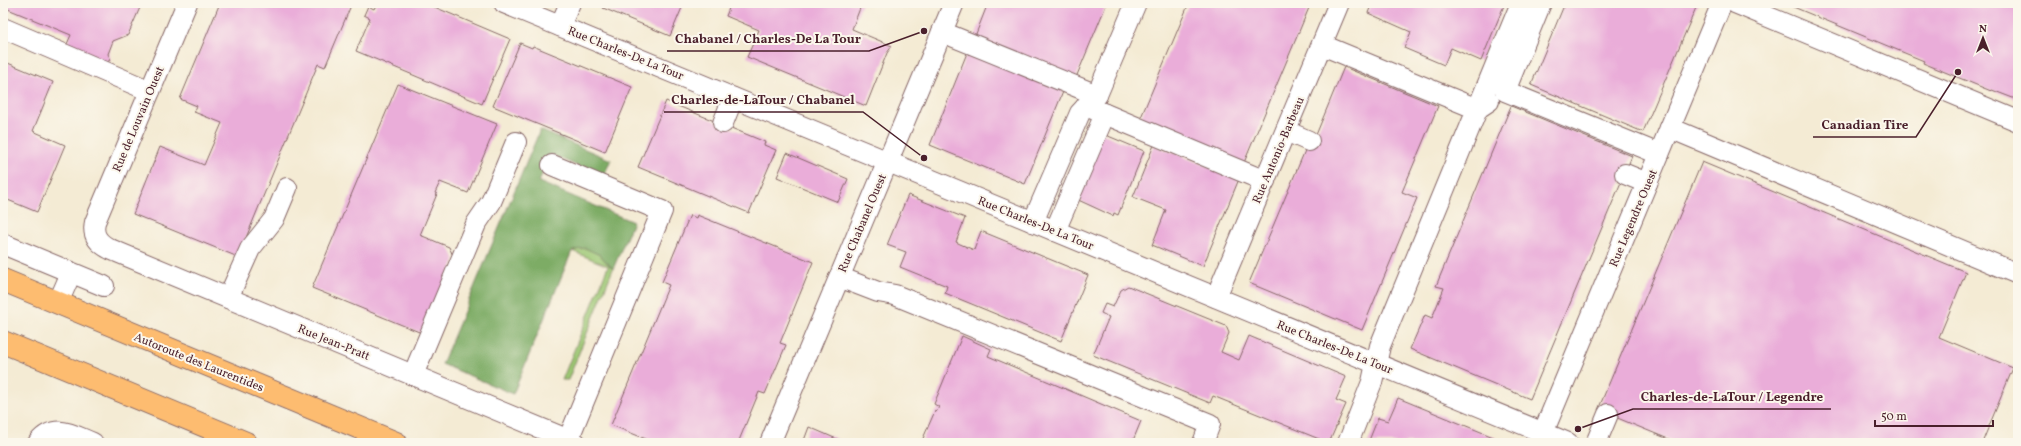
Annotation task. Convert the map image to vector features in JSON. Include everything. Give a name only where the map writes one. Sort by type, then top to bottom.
[{"type":"highway","name":"Autoroute des Laurentides","points":[[3,280],[396,443]]},
{"type":"highway","points":[[3,342],[246,443]]},
{"type":"street","name":"Rue de Louvain Ouest","points":[[95,237],[95,222],[187,3]]},
{"type":"street","name":"Rue Charles-De La Tour","points":[[504,3],[1568,443]]},
{"type":"street","points":[[560,26],[570,3]]},
{"type":"street","name":"Rue Chabanel Ouest","points":[[770,443],[954,3]]},
{"type":"street","points":[[1033,222],[1080,113],[1091,100],[1136,3]]},
{"type":"street","name":"Rue Antonio-Barbeau","points":[[1216,297],[1339,3]]},
{"type":"street","points":[[1348,443],[1372,382],[1380,346],[1521,3]]},
{"type":"street","points":[[1477,109],[1505,91],[1540,3]]},
{"type":"street","name":"Rue Legendre Ouest","points":[[1543,433],[1722,3]]},
{"type":"street","points":[[1735,3],[2018,121]]},
{"type":"street","points":[[3,28],[150,91]]},
{"type":"street","points":[[942,32],[1091,100],[1105,114],[1265,181]]},
{"type":"street","points":[[1322,45],[1477,109]]},
{"type":"street","points":[[1494,69],[1505,91],[1659,154]]},
{"type":"street","points":[[723,123],[734,98]]},
{"type":"street","points":[[1055,231],[1105,114]]},
{"type":"street","points":[[1670,128],[2018,274]]},
{"type":"street","points":[[1286,131],[1309,141]]},
{"type":"street","points":[[413,375],[476,224],[491,202],[516,142]]},
{"type":"street","points":[[552,166],[662,211],[572,441]]},
{"type":"street","points":[[1625,174],[1647,183]]},
{"type":"street","points":[[228,298],[250,249],[274,219],[287,188]]},
{"type":"street","name":"Rue Jean-Pratt","points":[[95,237],[100,244],[110,250],[572,441]]},
{"type":"street","points":[[3,244],[104,286]]},
{"type":"street","points":[[58,303],[71,272]]},
{"type":"street","points":[[839,277],[878,292],[895,295],[1210,424],[1203,443]]},
{"type":"street","points":[[1596,443],[1608,414]]},
{"type":"street","points":[[42,439],[54,432],[68,432],[93,443]]},
{"type":"green space","points":[[540,130],[611,160],[603,177],[550,154],[539,182],[633,222],[613,269],[600,255],[585,248],[572,251],[513,394],[442,364]]},
{"type":"green space","points":[[585,248],[600,255],[613,269],[568,380],[562,380],[608,266],[572,251]]},
{"type":"building","points":[[3,3],[142,3],[128,35],[113,41],[108,54],[111,60],[104,63],[69,48],[67,44],[71,35],[3,7]]},
{"type":"building","points":[[220,3],[352,3],[325,67],[318,64],[238,257],[133,214],[160,147],[204,165],[222,123],[194,112],[197,106],[180,99]]},
{"type":"building","points":[[377,3],[425,3],[510,39],[482,104],[356,51],[370,18],[364,15],[368,6],[374,9]]},
{"type":"building","points":[[605,3],[684,3],[670,36],[603,8]]},
{"type":"building","points":[[731,3],[862,3],[852,29],[892,46],[887,53],[866,106],[747,57],[759,30],[726,16]]},
{"type":"building","points":[[988,3],[1107,3],[1075,80],[974,39]]},
{"type":"building","points":[[1189,3],[1311,3],[1243,165],[1139,122]]},
{"type":"building","points":[[1372,3],[1505,3],[1481,61],[1451,48],[1444,65],[1404,48],[1411,32],[1368,13]]},
{"type":"building","points":[[1565,3],[1698,3],[1643,132],[1531,85]]},
{"type":"building","points":[[1793,3],[2018,3],[2018,100],[1992,90],[1991,91],[1923,63],[1924,61],[1791,6]]},
{"type":"building","points":[[520,43],[532,48],[533,46],[632,87],[605,152],[493,106]]},
{"type":"building","points":[[969,48],[1065,87],[1025,184],[930,145]]},
{"type":"building","points":[[3,61],[53,82],[33,131],[65,145],[37,212],[3,198]]},
{"type":"building","points":[[1344,67],[1438,106],[1402,192],[1417,198],[1362,330],[1249,283],[1312,134],[1316,135]]},
{"type":"building","points":[[398,84],[497,124],[468,193],[440,182],[435,193],[437,194],[420,235],[449,247],[455,260],[424,334],[312,288]]},
{"type":"building","points":[[666,101],[765,142],[764,145],[776,150],[749,213],[638,167]]},
{"type":"building","points":[[1511,106],[1632,156],[1530,399],[1410,349],[1425,315],[1432,318],[1444,288],[1436,286]]},
{"type":"building","points":[[1101,133],[1144,151],[1118,215],[1114,213],[1113,216],[1074,198]]},
{"type":"building","points":[[1154,145],[1239,179],[1203,266],[1152,245],[1166,210],[1133,197]]},
{"type":"building","points":[[787,153],[848,179],[838,202],[777,177]]},
{"type":"building","points":[[1702,162],[1966,272],[1939,337],[2013,368],[1982,443],[1678,443],[1598,410]]},
{"type":"building","points":[[908,195],[965,218],[956,242],[960,244],[974,250],[981,231],[1088,275],[1061,341],[945,293],[947,286],[900,267],[906,252],[887,245]]},
{"type":"building","points":[[690,215],[696,218],[697,215],[813,262],[780,343],[786,345],[765,394],[759,392],[738,443],[656,443],[611,425],[669,285],[662,282]]},
{"type":"building","points":[[1128,286],[1226,326],[1229,333],[1221,352],[1239,360],[1249,336],[1346,377],[1336,400],[1346,404],[1329,443],[1213,396],[1210,403],[1093,355],[1109,317],[1101,313],[1105,304],[1113,307],[1121,290]]},
{"type":"building","points":[[962,336],[991,349],[988,356],[1141,421],[1132,443],[921,443],[935,411],[936,412],[939,407],[934,404]]},
{"type":"building","points":[[1398,398],[1508,443],[1368,443],[1378,418],[1388,421]]},
{"type":"building","points":[[809,427],[846,443],[803,443]]},
{"type":"place","name":"Chabanel / Charles-De La Tour","points":[[924,31]]},
{"type":"place","name":"Canadian Tire","points":[[1958,72]]},
{"type":"place","name":"Charles-de-LaTour / Chabanel","points":[[924,158]]},
{"type":"place","name":"Charles-de-LaTour / Legendre","points":[[1578,429]]}]
